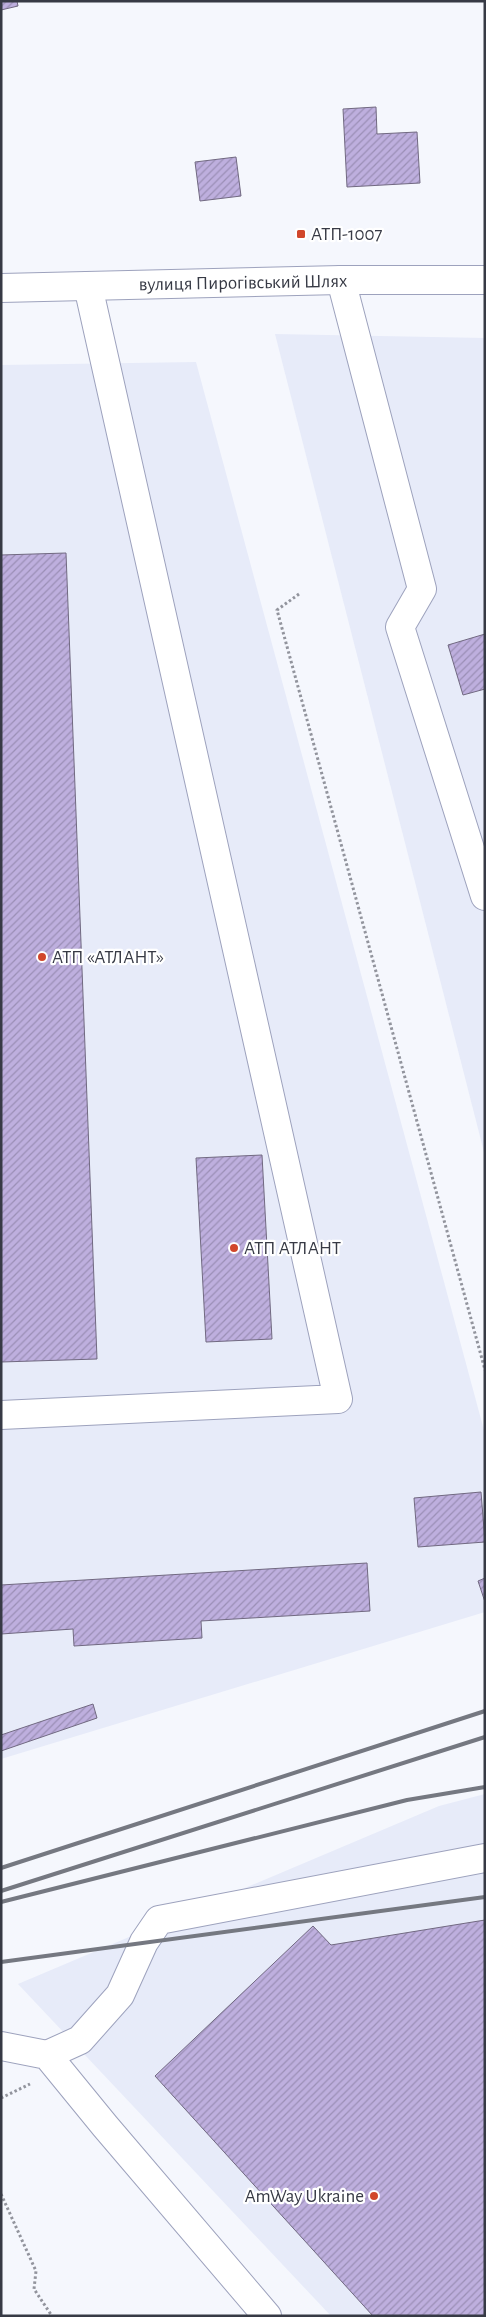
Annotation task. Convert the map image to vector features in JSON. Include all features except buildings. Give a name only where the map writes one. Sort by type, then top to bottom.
[{"type":"street","name":"вулиця Пирогівський Шлях","points":[[1,288],[341,280],[485,280]]},
{"type":"street","points":[[341,280],[422,589],[400,627],[485,896]]},
{"type":"street","points":[[1,1415],[338,1399],[88,286]]},
{"type":"street","points":[[1,2046],[47,2055],[80,2040],[120,1995],[144,1942],[159,1920],[485,1858]]},
{"type":"street","points":[[47,2055],[267,2316]]},
{"type":"path","points":[[300,594],[277,610],[485,1370]]},
{"type":"path","points":[[1,2194],[36,2271],[34,2289],[52,2316]]},
{"type":"shaded area","points":[[275,334],[485,338],[485,1156]]},
{"type":"shaded area","points":[[196,362],[485,1434],[485,1612],[1,1759],[1,365]]},
{"type":"shaded area","name":"AmWay Ukraine","points":[[485,1794],[485,2316],[331,2316],[18,1984],[439,1806]]},
{"type":"railway","points":[[1,1868],[485,1711]]},
{"type":"railway","points":[[1,1891],[485,1737]]},
{"type":"railway","points":[[1,1902],[407,1800],[485,1787]]},
{"type":"railway","points":[[1,1962],[485,1897]]},
{"type":"place","name":"АТП-1007","points":[[301,234]]},
{"type":"place","name":"АТП «АТЛАНТ»","points":[[42,957]]},
{"type":"place","name":"АТП АТЛАНТ","points":[[234,1248]]},
{"type":"place","name":"AmWay Ukraine","points":[[374,2196]]}]
